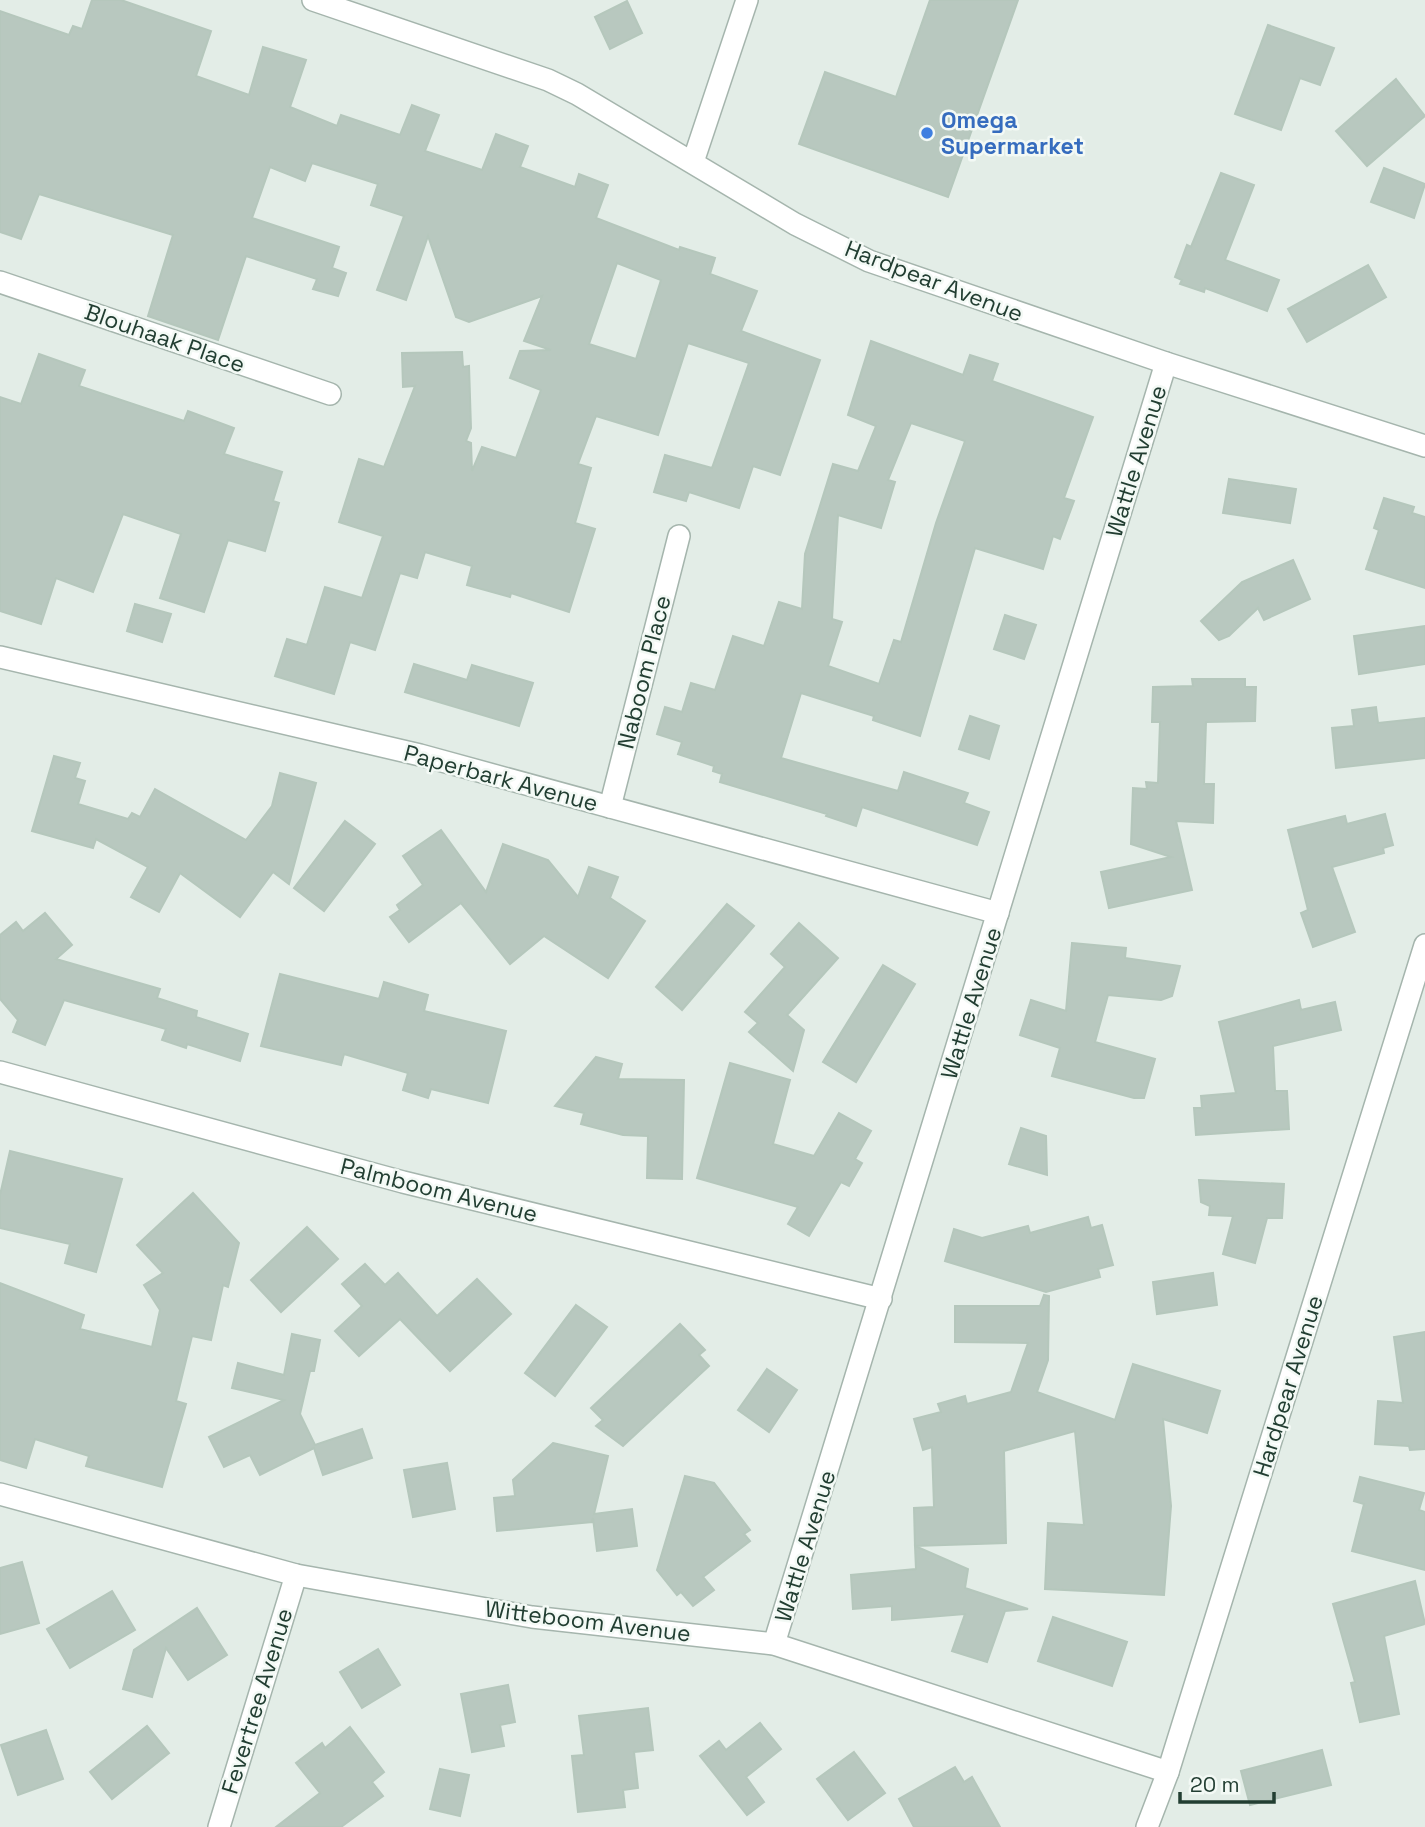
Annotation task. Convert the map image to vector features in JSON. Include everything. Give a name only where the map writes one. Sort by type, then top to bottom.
[{"type":"street","name":"Hardpear Avenue","points":[[313,0],[548,80],[692,162],[795,225],[869,261],[1167,363],[1425,446]]},
{"type":"street","points":[[692,162],[747,0]]},
{"type":"street","name":"Blouhaak Place","points":[[0,282],[330,394]]},
{"type":"street","name":"Wattle Avenue","points":[[775,1644],[1167,363]]},
{"type":"street","name":"Naboom Place","points":[[610,807],[679,536]]},
{"type":"street","name":"Paperbark Avenue","points":[[0,657],[420,755],[998,913]]},
{"type":"street","name":"Hardpear Avenue","points":[[1147,1827],[1168,1772],[1425,945]]},
{"type":"street","name":"Palmboom Avenue","points":[[0,1072],[403,1182],[881,1299]]},
{"type":"street","name":"Witteboom Avenue","points":[[0,1494],[296,1575],[532,1617],[775,1644],[1168,1772]]},
{"type":"street","name":"Fevertree Avenue","points":[[219,1827],[296,1575]]},
{"type":"building","points":[[92,0],[121,0],[211,31],[196,76],[249,95],[263,47],[306,60],[290,107],[337,126],[341,115],[400,135],[412,105],[439,115],[425,151],[482,170],[496,134],[528,146],[520,167],[575,187],[579,174],[608,185],[596,218],[679,250],[680,247],[715,258],[710,274],[757,291],[741,331],[820,360],[780,475],[753,466],[739,508],[689,492],[686,501],[654,492],[665,455],[712,468],[749,363],[688,343],[658,435],[596,416],[578,464],[591,468],[575,523],[595,529],[569,612],[511,593],[510,597],[467,585],[472,566],[425,552],[417,578],[400,573],[375,650],[350,642],[334,694],[275,676],[287,639],[307,645],[325,587],[362,598],[383,536],[339,522],[359,459],[384,467],[415,386],[403,387],[402,353],[462,352],[463,367],[469,366],[471,428],[466,441],[471,443],[472,471],[482,447],[516,458],[541,390],[510,378],[520,351],[551,350],[524,341],[542,296],[469,322],[456,317],[428,236],[406,300],[377,290],[404,216],[371,205],[378,184],[312,163],[305,181],[270,167],[252,218],[339,247],[332,268],[346,273],[338,296],[313,289],[317,279],[246,256],[218,340],[148,316],[173,235],[39,194],[21,239],[0,232],[0,11],[69,35],[73,26],[82,29]],"holes":[[[617,263],[661,280],[636,359],[589,344]]]},
{"type":"building","name":"Omega Supermarket","points":[[930,0],[1018,0],[948,197],[799,144],[825,72],[896,97]]},
{"type":"building","points":[[627,1],[642,33],[610,49],[595,17]]},
{"type":"building","points":[[1268,25],[1334,48],[1320,85],[1300,78],[1281,130],[1235,114]]},
{"type":"building","points":[[1396,79],[1425,116],[1367,166],[1336,131]]},
{"type":"building","points":[[1384,168],[1425,184],[1414,218],[1371,202]]},
{"type":"building","points":[[1221,173],[1254,185],[1225,260],[1279,280],[1267,311],[1205,288],[1204,292],[1180,284],[1182,280],[1175,277],[1187,245],[1191,247]]},
{"type":"building","points":[[1368,265],[1386,297],[1307,342],[1288,309]]},
{"type":"building","points":[[871,341],[963,375],[970,355],[998,364],[992,381],[1093,417],[1064,498],[1074,501],[1060,539],[1053,536],[1043,569],[975,548],[920,736],[873,720],[874,716],[801,693],[781,758],[898,791],[904,772],[968,793],[964,803],[989,812],[977,845],[862,807],[856,826],[826,816],[827,814],[720,782],[722,774],[713,771],[714,766],[678,754],[682,742],[657,734],[665,707],[682,712],[691,683],[715,690],[733,636],[764,646],[779,602],[802,609],[805,554],[833,464],[858,471],[876,426],[848,415]],"holes":[[[911,423],[965,441],[936,523],[901,642],[894,640],[879,684],[828,666],[842,622],[832,619],[838,515],[881,528],[895,482],[888,480]]]},
{"type":"building","points":[[39,354],[85,370],[79,386],[184,421],[188,411],[234,428],[224,454],[282,472],[273,501],[279,503],[265,551],[228,540],[204,612],[160,598],[181,534],[123,514],[93,592],[56,578],[41,624],[0,611],[0,397],[21,404]]},
{"type":"building","points":[[1229,479],[1296,489],[1290,523],[1223,513]]},
{"type":"building","points":[[1384,498],[1414,507],[1412,513],[1425,517],[1425,588],[1366,569],[1379,530],[1374,528]]},
{"type":"building","points":[[1293,560],[1310,599],[1264,620],[1258,608],[1229,636],[1219,640],[1201,621],[1242,582]]},
{"type":"building","points":[[135,604],[171,614],[162,642],[127,631]]},
{"type":"building","points":[[1005,615],[1036,625],[1024,659],[994,649]]},
{"type":"building","points":[[1425,626],[1425,664],[1359,674],[1354,636]]},
{"type":"building","points":[[414,664],[467,680],[472,665],[533,683],[519,726],[405,692]]},
{"type":"building","points":[[1192,679],[1245,679],[1245,687],[1256,687],[1255,721],[1206,722],[1204,784],[1214,784],[1213,823],[1176,821],[1192,890],[1109,908],[1101,872],[1171,857],[1131,844],[1133,788],[1147,789],[1146,782],[1158,783],[1160,722],[1152,722],[1153,687],[1193,686]]},
{"type":"building","points":[[1376,707],[1378,723],[1425,718],[1425,758],[1336,768],[1332,728],[1354,726],[1352,710]]},
{"type":"building","points":[[970,716],[999,726],[989,759],[959,749]]},
{"type":"building","points":[[54,756],[80,763],[75,778],[85,781],[78,804],[128,819],[132,813],[140,817],[155,789],[246,840],[272,806],[280,773],[316,783],[289,884],[273,872],[240,917],[180,873],[159,912],[131,897],[148,867],[96,839],[93,848],[32,831]]},
{"type":"building","points":[[1385,814],[1393,845],[1383,848],[1384,853],[1332,867],[1355,932],[1313,947],[1301,913],[1308,910],[1288,830],[1345,816],[1347,824]]},
{"type":"building","points":[[345,821],[375,844],[324,911],[294,888]]},
{"type":"building","points":[[441,830],[486,892],[503,844],[548,860],[578,897],[589,867],[618,877],[610,898],[645,921],[608,978],[544,936],[510,964],[461,903],[409,942],[390,917],[400,910],[397,905],[423,885],[403,856]]},
{"type":"building","points":[[727,904],[754,926],[682,1010],[656,987]]},
{"type":"building","points":[[45,913],[72,945],[56,959],[160,989],[157,998],[197,1011],[196,1017],[248,1034],[240,1061],[187,1044],[186,1048],[162,1040],[166,1029],[64,1000],[45,1045],[13,1032],[18,1020],[0,999],[0,935],[16,922],[23,931]]},
{"type":"building","points":[[799,923],[838,958],[787,1015],[804,1030],[793,1071],[749,1032],[758,1023],[745,1012],[785,967],[771,954]]},
{"type":"building","points":[[1072,943],[1126,948],[1125,958],[1180,966],[1172,996],[1161,1000],[1108,995],[1095,1042],[1155,1059],[1144,1098],[1134,1098],[1052,1076],[1060,1048],[1020,1035],[1031,1000],[1066,1011]]},
{"type":"building","points":[[883,965],[915,984],[856,1082],[823,1062]]},
{"type":"building","points":[[280,974],[379,999],[384,982],[428,995],[424,1011],[506,1031],[488,1103],[431,1089],[428,1098],[403,1090],[408,1073],[344,1054],[341,1065],[261,1046]]},
{"type":"building","points":[[1299,1000],[1301,1010],[1335,1002],[1341,1030],[1273,1046],[1275,1091],[1287,1091],[1289,1129],[1196,1135],[1194,1108],[1202,1108],[1201,1096],[1236,1093],[1219,1022]]},
{"type":"building","points":[[596,1057],[622,1064],[618,1079],[684,1080],[682,1179],[647,1178],[648,1136],[623,1135],[581,1124],[584,1113],[555,1106]]},
{"type":"building","points":[[730,1063],[790,1080],[773,1144],[814,1156],[839,1113],[871,1131],[855,1159],[862,1163],[849,1186],[841,1182],[809,1236],[788,1224],[798,1207],[697,1178]]},
{"type":"building","points":[[1021,1128],[1046,1136],[1047,1175],[1009,1164]]},
{"type":"building","points":[[10,1151],[122,1179],[96,1272],[65,1263],[70,1244],[0,1228],[0,1195]]},
{"type":"building","points":[[1199,1180],[1284,1184],[1282,1218],[1267,1218],[1255,1263],[1223,1254],[1233,1216],[1209,1215],[1210,1206],[1201,1202]]},
{"type":"building","points":[[193,1193],[239,1243],[228,1287],[223,1285],[211,1340],[192,1336],[176,1401],[186,1404],[162,1487],[86,1466],[89,1456],[35,1439],[26,1468],[0,1460],[0,1283],[84,1315],[80,1329],[152,1347],[160,1310],[144,1285],[163,1273],[137,1245]]},
{"type":"building","points":[[1088,1217],[1091,1228],[1102,1225],[1113,1265],[1098,1269],[1100,1277],[1046,1292],[945,1261],[954,1229],[982,1238],[1028,1226],[1030,1233]]},
{"type":"building","points":[[307,1227],[338,1259],[281,1312],[251,1280]]},
{"type":"building","points":[[365,1264],[385,1285],[398,1273],[437,1316],[477,1279],[511,1314],[450,1371],[400,1319],[359,1356],[335,1331],[362,1306],[342,1284]]},
{"type":"building","points":[[1213,1273],[1217,1305],[1157,1314],[1153,1282]]},
{"type":"building","points":[[1044,1295],[1049,1296],[1048,1360],[1037,1392],[1115,1420],[1133,1364],[1220,1391],[1207,1433],[1163,1419],[1171,1506],[1164,1595],[1045,1589],[1048,1523],[1084,1525],[1075,1431],[1004,1451],[1006,1543],[915,1546],[914,1508],[934,1507],[932,1447],[923,1450],[914,1419],[941,1412],[938,1404],[965,1396],[967,1404],[1011,1392],[1028,1343],[955,1342],[955,1306],[1040,1306]]},
{"type":"building","points":[[576,1305],[607,1327],[555,1396],[525,1373]]},
{"type":"building","points":[[680,1324],[705,1350],[699,1355],[709,1366],[623,1446],[596,1426],[603,1420],[591,1408]]},
{"type":"building","points":[[1425,1332],[1425,1449],[1410,1450],[1409,1446],[1375,1444],[1378,1401],[1403,1403],[1394,1337]]},
{"type":"building","points":[[292,1334],[320,1340],[314,1371],[310,1371],[300,1414],[315,1445],[362,1429],[372,1458],[323,1475],[314,1448],[260,1475],[250,1455],[224,1467],[209,1437],[284,1400],[232,1388],[238,1363],[284,1375]]},
{"type":"building","points":[[767,1369],[797,1390],[769,1432],[738,1410]]},
{"type":"building","points":[[553,1443],[608,1456],[594,1514],[632,1509],[637,1546],[597,1551],[593,1518],[592,1522],[497,1531],[494,1498],[515,1496],[513,1480]]},
{"type":"building","points":[[447,1463],[455,1509],[413,1517],[404,1470]]},
{"type":"building","points":[[685,1476],[714,1483],[750,1530],[744,1534],[750,1541],[703,1577],[714,1590],[693,1606],[681,1592],[677,1595],[657,1570]]},
{"type":"building","points":[[1360,1477],[1424,1493],[1419,1510],[1425,1512],[1425,1570],[1352,1551],[1364,1504],[1354,1501]]},
{"type":"building","points":[[915,1546],[968,1569],[965,1588],[1028,1609],[1005,1611],[987,1662],[952,1651],[965,1614],[892,1620],[892,1606],[853,1609],[851,1575],[916,1569]]},
{"type":"building","points":[[22,1562],[39,1623],[0,1634],[0,1568]]},
{"type":"building","points":[[1415,1581],[1425,1624],[1384,1636],[1399,1714],[1360,1722],[1351,1683],[1355,1682],[1333,1604]]},
{"type":"building","points":[[112,1591],[135,1630],[70,1668],[47,1629]]},
{"type":"building","points":[[197,1608],[227,1655],[188,1680],[166,1648],[152,1697],[123,1689],[134,1650]]},
{"type":"building","points":[[1053,1617],[1127,1642],[1112,1686],[1038,1661]]},
{"type":"building","points":[[378,1649],[400,1685],[362,1708],[340,1672]]},
{"type":"building","points":[[508,1685],[515,1722],[500,1725],[504,1746],[472,1752],[461,1694]]},
{"type":"building","points":[[648,1708],[653,1750],[634,1752],[638,1788],[623,1790],[625,1807],[578,1812],[572,1756],[584,1755],[579,1716]]},
{"type":"building","points":[[760,1723],[781,1749],[746,1777],[764,1802],[747,1815],[700,1756],[719,1741],[726,1750]]},
{"type":"building","points":[[147,1726],[169,1753],[112,1799],[90,1772]]},
{"type":"building","points":[[350,1727],[384,1772],[372,1782],[383,1796],[341,1827],[276,1827],[320,1793],[296,1763],[322,1743],[325,1748]]},
{"type":"building","points":[[46,1730],[63,1779],[18,1795],[1,1745]]},
{"type":"building","points":[[1322,1750],[1331,1785],[1250,1805],[1241,1771]]},
{"type":"building","points":[[854,1752],[885,1793],[848,1820],[817,1779]]},
{"type":"building","points":[[955,1767],[964,1782],[972,1777],[1000,1827],[914,1827],[899,1799]]},
{"type":"building","points":[[440,1769],[469,1775],[460,1816],[430,1809]]},
{"type":"place","name":"Omega Supermarket","points":[[927,133]]}]
